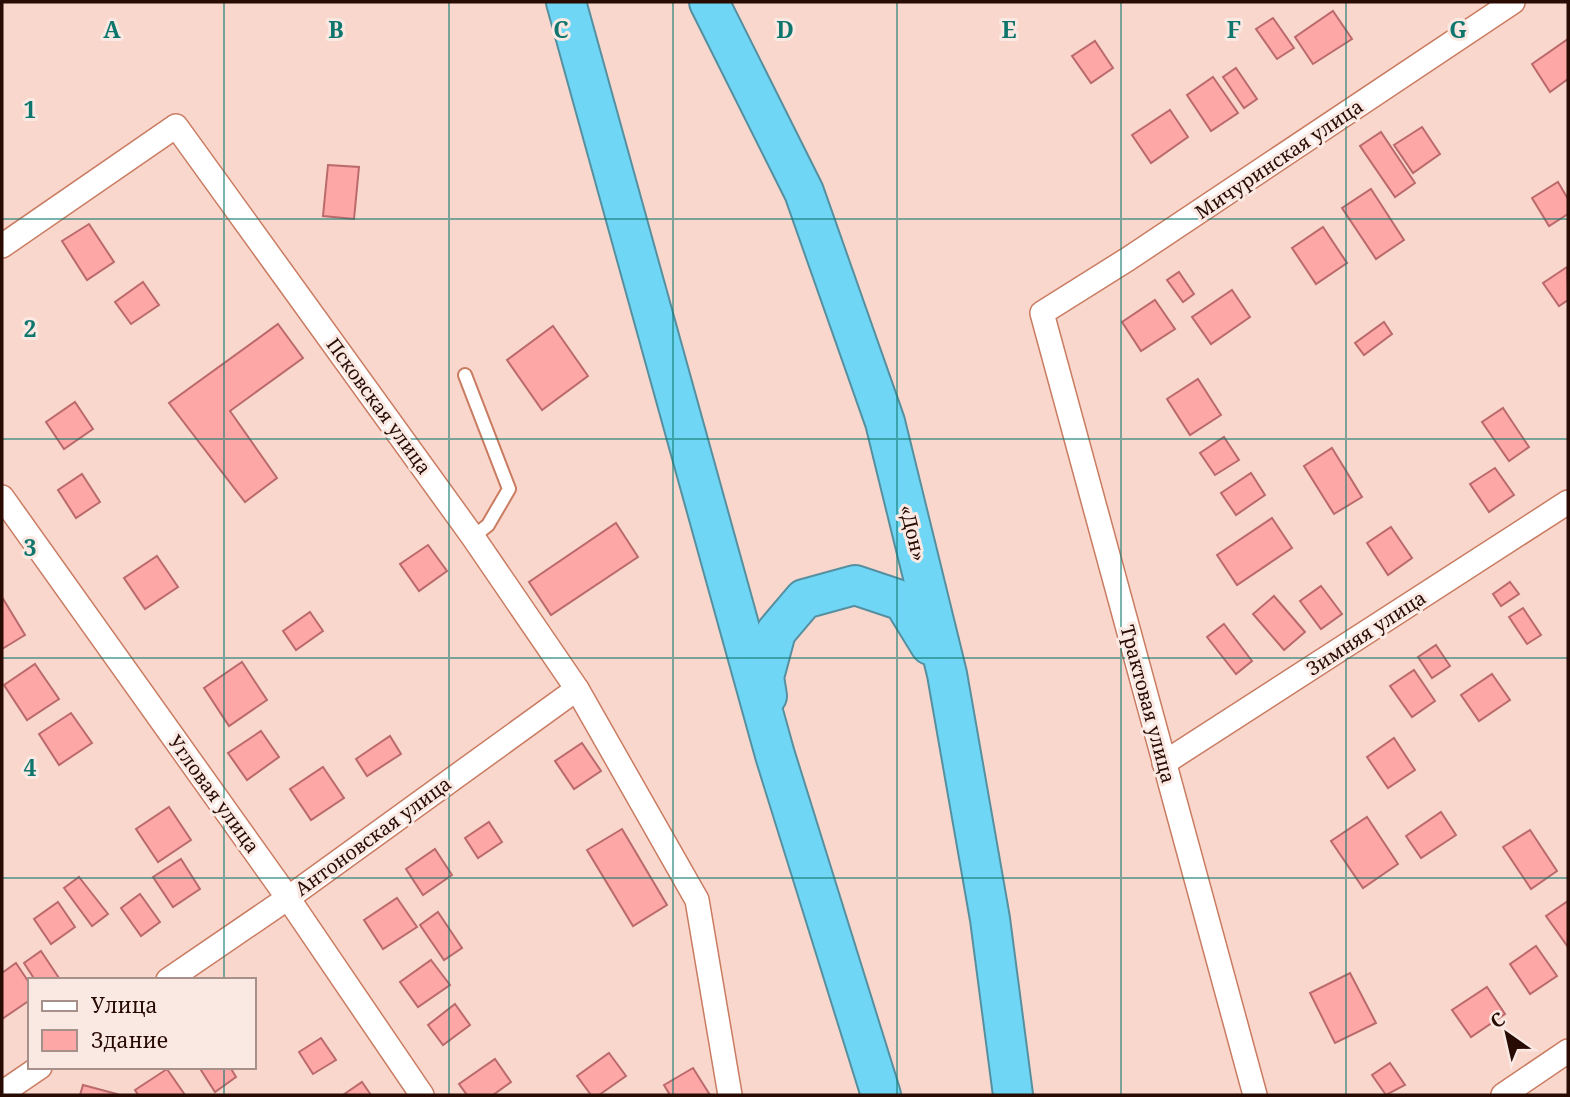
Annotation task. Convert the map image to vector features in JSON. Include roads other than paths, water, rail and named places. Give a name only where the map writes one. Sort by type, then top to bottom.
[{"type":"highway","points":[[566,2],[775,755],[881,1095]]},
{"type":"highway","name":"«Дон»","points":[[709,2],[804,192],[881,409],[947,674],[990,919],[1013,1095]]},
{"type":"highway","points":[[775,755],[764,677],[776,632],[804,599],[855,585],[903,601],[947,674]]},
{"type":"street","name":"Мичуринская улица","points":[[1042,313],[1128,259],[1513,2]]},
{"type":"street","name":"Псковская улица","points":[[2,246],[176,126],[473,537],[577,689],[697,900],[730,1095]]},
{"type":"street","name":"Трактовая улица","points":[[1042,313],[1255,1095]]},
{"type":"street","name":"Угловая улица","points":[[2,497],[288,898],[422,1095]]},
{"type":"street","name":"Зимняя улица","points":[[1164,763],[1568,502]]},
{"type":"street","name":"Антоновская улица","points":[[171,978],[288,898],[577,689]]},
{"type":"street","points":[[1503,1095],[1568,1051]]},
{"type":"street","points":[[2,1093],[37,1069]]},
{"type":"lane","points":[[465,375],[509,489],[488,525],[473,537]]}]
